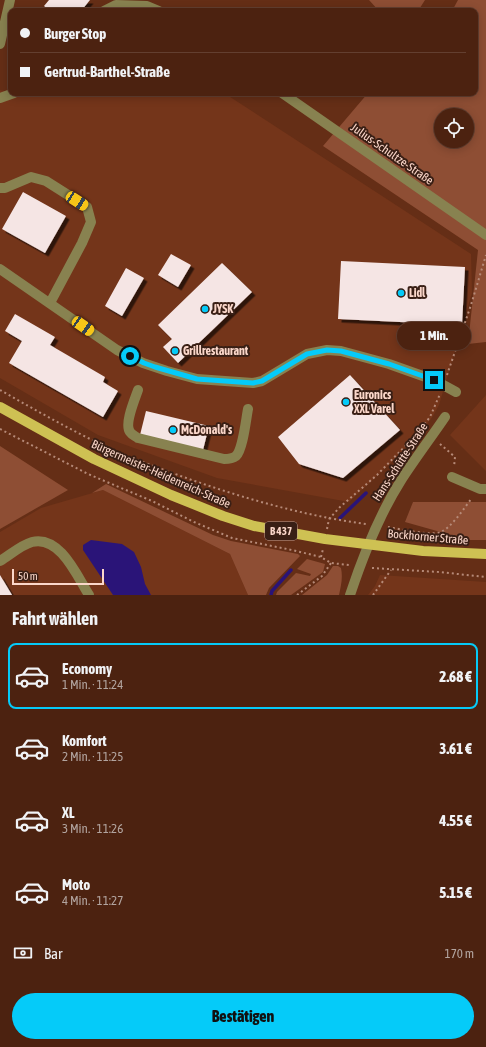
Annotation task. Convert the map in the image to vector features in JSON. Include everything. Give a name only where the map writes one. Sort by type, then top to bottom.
[{"type":"main road","name":"Bürgermeister-Heidenreich-Straße","points":[[0,407],[94,459],[171,495],[222,516],[254,526],[368,545]]},
{"type":"main road","name":"Bockhorner Straße","points":[[368,545],[439,552],[486,554]]},
{"type":"street","points":[[110,8],[116,5],[147,6],[151,8]]},
{"type":"street","points":[[0,44],[8,9]]},
{"type":"street","name":"Julius-Schultze-Straße","points":[[286,96],[486,235]]},
{"type":"street","points":[[0,188],[5,188],[31,177],[46,180],[87,207],[91,222],[82,243],[50,304]]},
{"type":"street","points":[[0,269],[117,350],[144,363],[167,371],[197,379],[253,383],[262,381],[307,354],[327,350],[341,351],[389,364],[444,384],[456,392]]},
{"type":"street","points":[[138,390],[128,420],[128,429],[131,434],[138,438],[224,459],[231,459],[240,449],[248,408]]},
{"type":"street","name":"Hans-Schütte-Straße","points":[[350,595],[376,525],[399,483],[445,417]]},
{"type":"street","points":[[452,477],[483,489]]},
{"type":"street","points":[[0,561],[32,542],[48,543],[57,548],[64,555],[89,595]]},
{"type":"path","points":[[329,519],[340,507],[377,475],[415,436],[430,417],[444,384],[472,306],[486,255]]},
{"type":"path","name":"Bockhorner Straße","points":[[0,390],[74,432],[114,451],[182,477],[236,495],[329,519],[414,532],[439,533],[448,528],[483,489]]},
{"type":"path","points":[[430,439],[440,444],[455,457],[452,477]]},
{"type":"path","points":[[320,557],[331,563],[391,570],[439,572],[486,577]]},
{"type":"path","points":[[297,595],[322,576],[331,563]]},
{"type":"path","points":[[373,595],[391,570]]},
{"type":"shaded area","points":[[369,0],[425,0],[420,8],[376,8]]},
{"type":"shaded area","points":[[458,0],[486,0],[486,342],[468,344],[478,250],[323,146],[365,96],[478,96],[478,8],[454,8]]},
{"type":"shaded area","points":[[0,90],[8,91],[8,96],[229,96],[471,254],[472,293],[439,405],[417,438],[349,502],[217,478],[98,435],[0,378]]},
{"type":"shaded area","points":[[486,395],[486,471],[450,435]]},
{"type":"shaded area","points":[[0,446],[68,490],[0,529]]},
{"type":"shaded area","points":[[106,484],[213,535],[231,541],[298,554],[300,556],[269,588],[266,595],[248,595],[230,554],[103,490],[92,493]]},
{"type":"shaded area","points":[[103,490],[230,554],[248,595],[0,595],[0,532],[41,508]]},
{"type":"shaded area","points":[[413,502],[486,502],[486,540],[469,540],[405,522]]},
{"type":"shaded area","points":[[91,540],[122,544],[134,552],[141,567],[145,584],[151,595],[113,595],[83,550],[83,545]]},
{"type":"shaded area","points":[[307,559],[325,564],[323,572],[291,595],[276,595],[277,592],[296,573],[310,576],[311,574],[297,569]]},
{"type":"shaded area","points":[[333,566],[338,566],[341,568],[342,572],[339,595],[302,595],[327,575]]},
{"type":"shaded area","points":[[380,575],[486,582],[486,595],[368,595],[375,586]]},
{"type":"building","points":[[49,0],[90,0],[83,8],[46,8],[44,6]]},
{"type":"building","points":[[23,192],[66,216],[45,253],[2,229]]},
{"type":"building","points":[[171,254],[191,265],[178,287],[158,275]]},
{"type":"building","name":"Lidl","points":[[341,261],[465,267],[462,325],[338,319]]},
{"type":"building","name":"JYSK","points":[[222,263],[252,292],[178,363],[163,347],[172,339],[158,325]]},
{"type":"building","points":[[126,268],[144,278],[122,316],[105,306]]},
{"type":"building","points":[[15,314],[55,337],[50,345],[105,377],[103,382],[118,391],[103,417],[9,363],[22,341],[5,331]]},
{"type":"building","name":"Euronics XXL Varel","points":[[350,375],[400,430],[343,478],[299,464],[278,437]]},
{"type":"building","points":[[146,411],[209,426],[203,450],[140,435]]},
{"type":"building","points":[[0,575],[12,595],[0,595]]},
{"type":"waterway","points":[[340,518],[366,493]]},
{"type":"waterway","points":[[271,595],[272,591],[291,570]]},
{"type":"place","name":"Lidl","points":[[401,293]]},
{"type":"place","name":"JYSK","points":[[205,309]]},
{"type":"place","name":"Grillrestaurant","points":[[175,351]]},
{"type":"place","name":"Euronics XXL Varel","points":[[346,402]]},
{"type":"place","name":"McDonald's","points":[[173,430]]},
{"type":"route","points":[[130,356],[155,367],[197,379],[253,383],[262,381],[307,354],[327,350],[341,351],[389,364],[434,380]]}]
